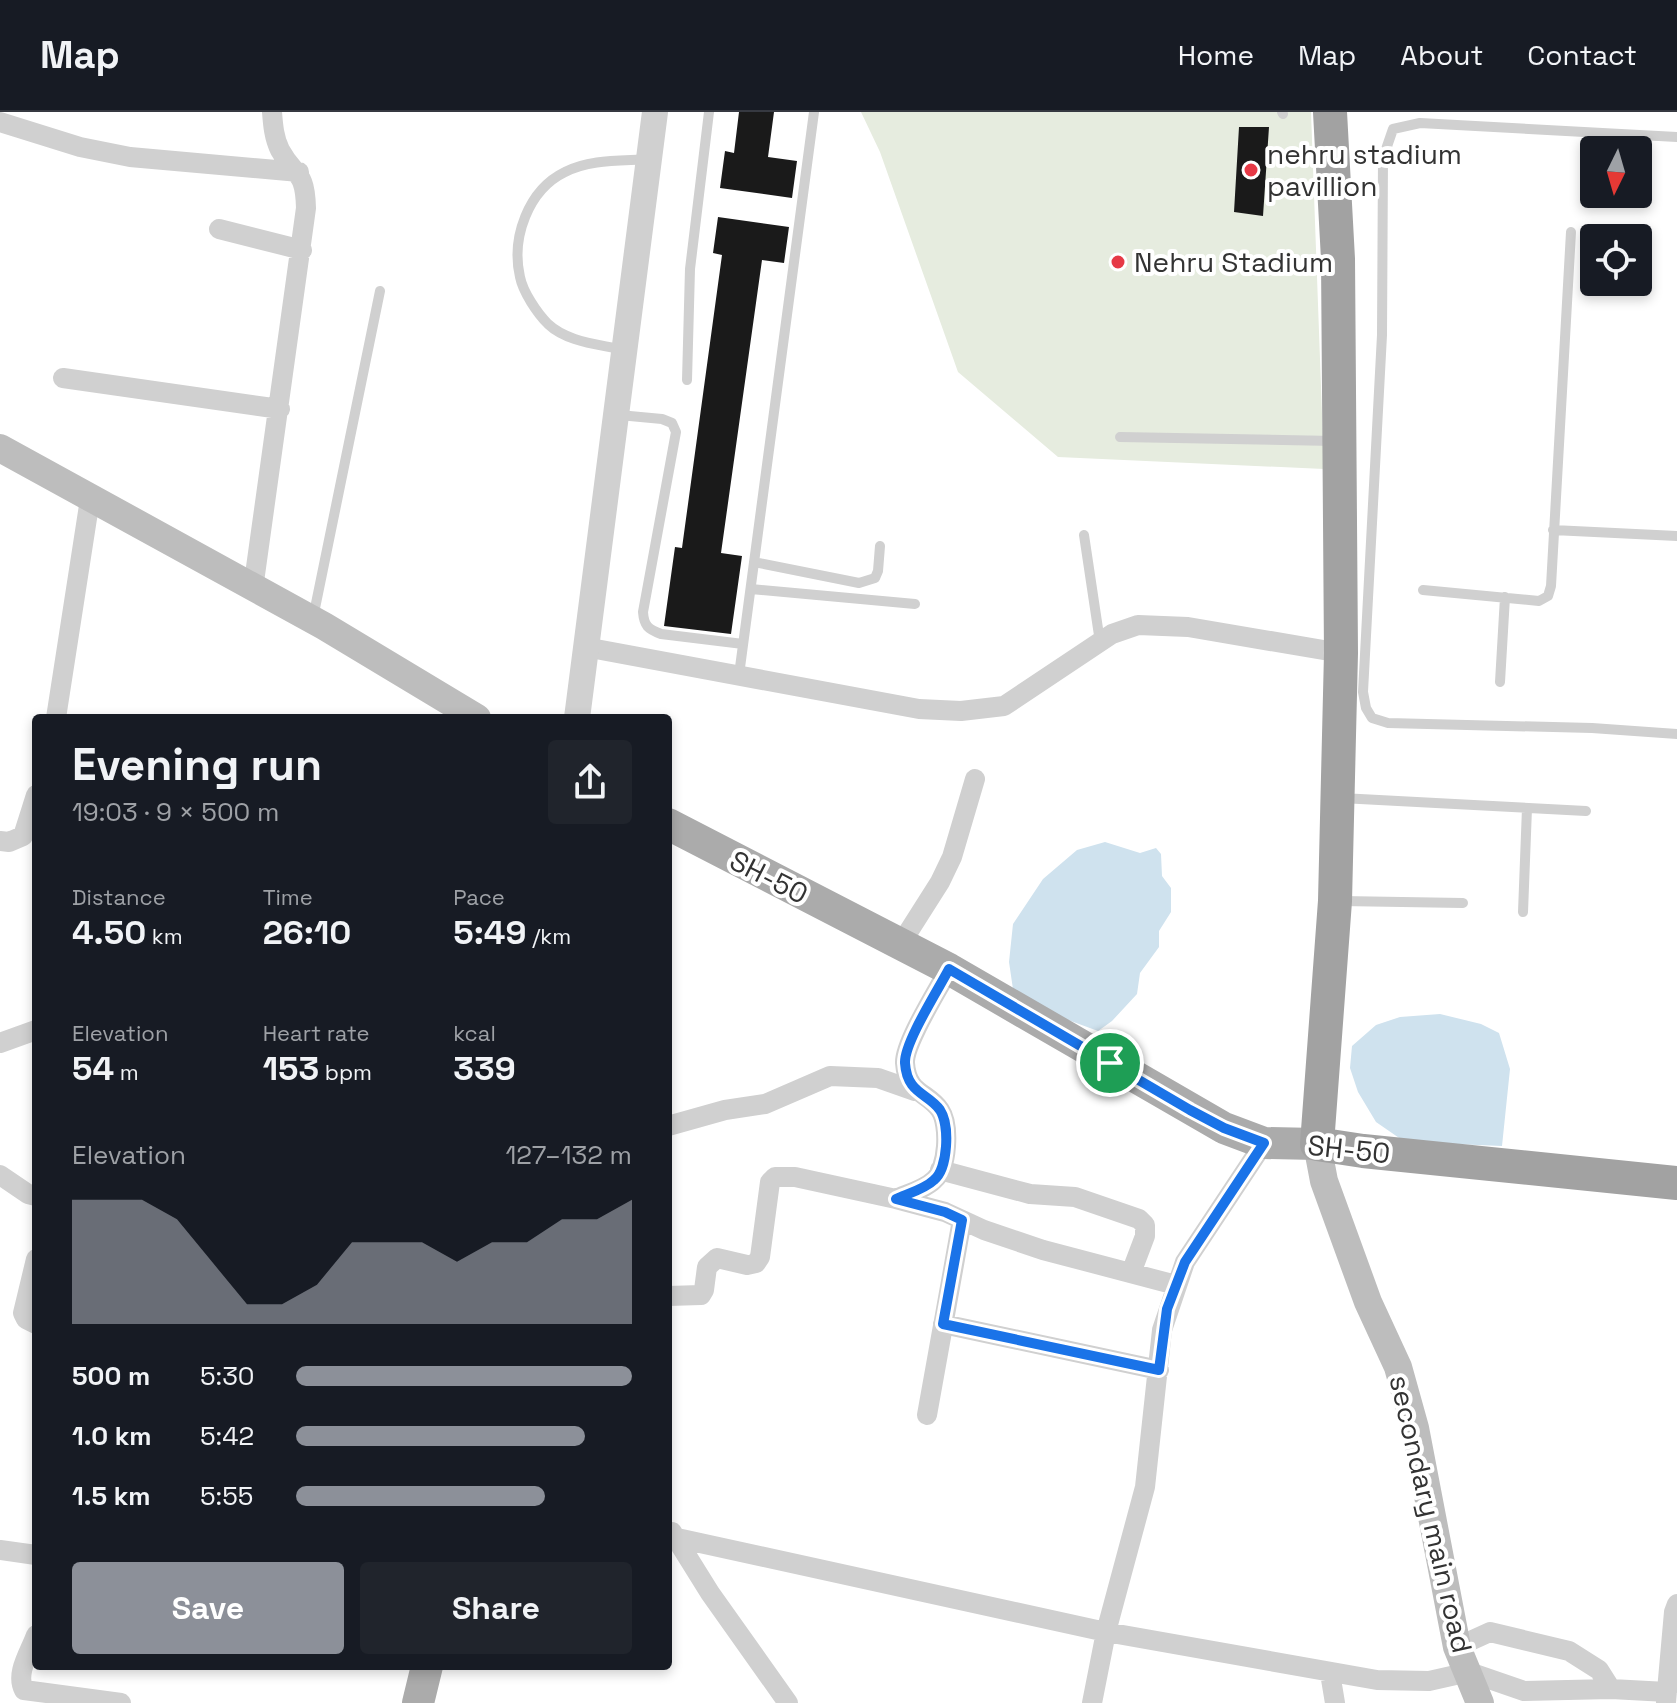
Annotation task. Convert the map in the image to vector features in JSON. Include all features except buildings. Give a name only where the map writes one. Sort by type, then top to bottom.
[{"type":"highway","points":[[1317,1144],[1335,901],[1341,653],[1338,259],[1330,112]]},
{"type":"highway","name":"SH-50","points":[[1317,1144],[1677,1183]]},
{"type":"main road","points":[[0,448],[312,620],[470,714]]},
{"type":"main road","name":"SH-50","points":[[672,826],[949,969],[1224,1128],[1264,1143],[1317,1144]]},
{"type":"main road","name":"secondary main road","points":[[1317,1144],[1324,1181],[1368,1302],[1398,1367],[1415,1428],[1463,1660],[1480,1703]]},
{"type":"main road","points":[[418,1703],[426,1670]]},
{"type":"street","points":[[253,589],[302,250],[306,198],[306,188],[299,172],[282,154],[275,139],[272,112]]},
{"type":"street","points":[[577,714],[655,112]]},
{"type":"street","points":[[0,122],[80,147],[130,157],[299,172]]},
{"type":"street","points":[[219,229],[302,250]]},
{"type":"street","points":[[63,378],[280,409]]},
{"type":"street","points":[[57,714],[90,499]]},
{"type":"street","points":[[585,647],[919,709],[961,711],[1004,706],[1112,634],[1138,625],[1163,624],[1341,653]]},
{"type":"street","points":[[900,945],[952,857],[975,779]]},
{"type":"street","points":[[0,841],[9,842],[23,836],[32,808]]},
{"type":"street","points":[[915,1091],[905,1062],[908,1047],[949,969]]},
{"type":"street","points":[[0,1043],[32,1031]]},
{"type":"street","points":[[672,1125],[725,1110],[765,1104],[830,1076],[878,1078],[915,1091],[940,1109],[947,1124],[947,1140],[936,1180],[896,1199]]},
{"type":"street","points":[[1092,1703],[1106,1632],[1145,1487],[1162,1330],[1185,1262],[1264,1143]]},
{"type":"street","points":[[940,1170],[1030,1194],[1075,1197],[1139,1219],[1145,1225],[1145,1236],[1131,1273]]},
{"type":"street","points":[[672,1296],[701,1295],[707,1267],[717,1258],[747,1265],[756,1263],[760,1257],[770,1182],[775,1177],[795,1177],[945,1212],[984,1230],[1043,1250],[1176,1285]]},
{"type":"street","points":[[2,1181],[32,1194]]},
{"type":"street","points":[[927,1415],[962,1220]]},
{"type":"street","points":[[32,1276],[23,1313],[32,1322]]},
{"type":"street","points":[[943,1324],[1159,1370]]},
{"type":"street","points":[[672,1533],[1106,1632],[1330,1673],[1402,1682],[1429,1681],[1463,1660],[1490,1632],[1569,1651],[1599,1670],[1611,1689]]},
{"type":"street","points":[[672,1536],[788,1703]]},
{"type":"street","points":[[0,1550],[32,1554]]},
{"type":"street","points":[[1463,1660],[1524,1691],[1611,1689],[1668,1697],[1677,1604]]},
{"type":"street","points":[[32,1646],[22,1673],[24,1690],[121,1703]]},
{"type":"street","points":[[1330,1673],[1335,1703]]},
{"type":"lane","points":[[687,380],[690,269],[709,112]]},
{"type":"lane","points":[[739,675],[814,112]]},
{"type":"lane","points":[[1677,137],[1420,123],[1393,129],[1383,158],[1382,335],[1363,692],[1372,718],[1388,723],[1592,728],[1677,734]]},
{"type":"lane","points":[[624,350],[561,334],[548,323],[520,279],[518,259],[522,226],[530,205],[542,187],[562,173],[582,164],[649,159]]},
{"type":"lane","points":[[1423,590],[1539,601],[1548,596],[1571,232]]},
{"type":"lane","points":[[312,620],[380,291]]},
{"type":"lane","points":[[616,415],[662,419],[672,423],[676,432],[643,612],[644,623],[661,634],[743,644]]},
{"type":"lane","points":[[1120,437],[1340,441]]},
{"type":"lane","points":[[1553,530],[1677,536]]},
{"type":"lane","points":[[1084,535],[1100,642]]},
{"type":"lane","points":[[754,562],[859,583],[868,582],[875,578],[878,571],[880,546]]},
{"type":"lane","points":[[751,589],[915,604]]},
{"type":"lane","points":[[1500,682],[1505,597]]},
{"type":"lane","points":[[1339,798],[1586,811]]},
{"type":"lane","points":[[1523,912],[1527,808]]},
{"type":"lane","points":[[1335,901],[1463,903]]},
{"type":"shaded area","name":"Nehru Stadium","points":[[861,112],[1311,112],[1324,469],[1058,457],[958,372],[880,152]]},
{"type":"water","points":[[1105,842],[1140,853],[1156,848],[1161,854],[1162,876],[1171,888],[1171,912],[1159,931],[1159,947],[1140,973],[1137,994],[1098,1031],[1014,996],[1009,962],[1013,924],[1043,879],[1077,850]]},
{"type":"water","points":[[1440,1014],[1481,1024],[1499,1033],[1510,1069],[1502,1146],[1405,1142],[1376,1122],[1358,1092],[1350,1068],[1352,1046],[1376,1025],[1400,1017]]},
{"type":"place","name":"nehru stadium pavillion","points":[[1251,170]]},
{"type":"place","name":"Nehru Stadium","points":[[1118,262]]},
{"type":"route","points":[[949,969],[1110,1063],[1224,1128],[1264,1143],[1185,1262],[1167,1309],[1159,1370],[943,1324],[962,1220],[945,1212],[896,1199],[936,1180],[942,1166],[947,1124],[940,1109],[915,1091],[905,1062],[908,1047],[949,969]]}]
